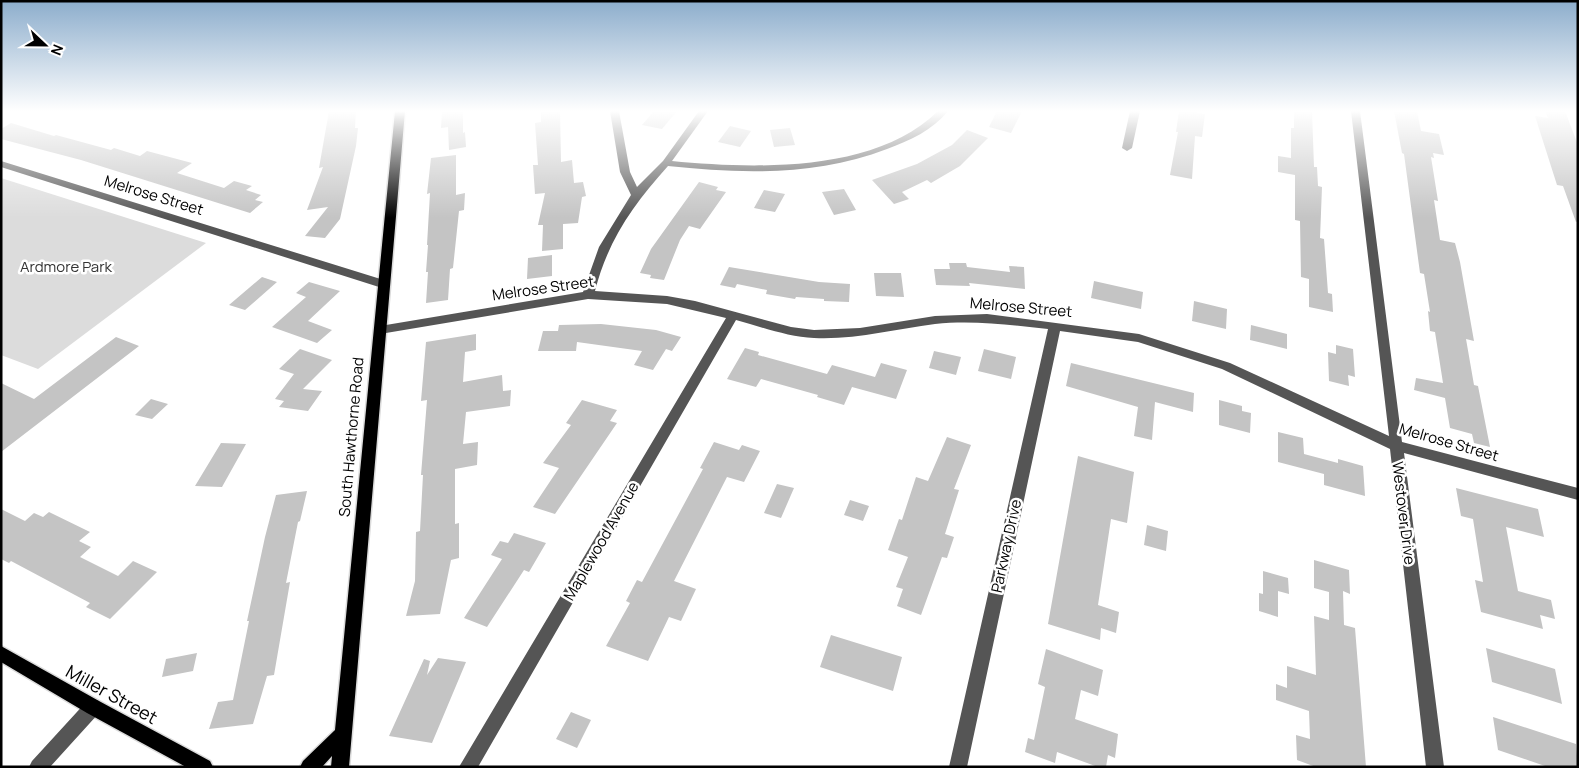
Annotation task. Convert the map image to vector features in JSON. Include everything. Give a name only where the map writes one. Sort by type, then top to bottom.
[{"type":"main road","name":"South Hawthorne Road","points":[[340,767],[396,147]]},
{"type":"main road","name":"Miller Street","points":[[1,653],[93,707],[204,767]]},
{"type":"main road","points":[[309,767],[342,735]]},
{"type":"street","points":[[620,147],[625,172],[636,195]]},
{"type":"street","points":[[588,295],[594,272],[604,247],[636,195],[666,163],[677,147]]},
{"type":"street","points":[[666,163],[717,169],[813,166],[838,162],[871,153],[885,147]]},
{"type":"street","name":"Westover Drive","points":[[1360,147],[1435,767]]},
{"type":"street","name":"Melrose Street","points":[[1,164],[383,284]]},
{"type":"street","name":"Melrose Street","points":[[380,330],[588,295],[668,300],[792,331],[814,334],[860,332],[934,320],[965,318],[1097,330],[1139,338],[1218,363],[1270,385],[1395,445],[1578,494]]},
{"type":"street","name":"Maplewood Avenue","points":[[468,767],[733,316]]},
{"type":"street","name":"Parkway Drive","points":[[958,767],[1055,326]]},
{"type":"street","points":[[38,767],[93,707]]},
{"type":"green space","name":"Ardmore Park","points":[[1,178],[206,243],[38,369],[1,355]]},
{"type":"building","points":[[31,147],[99,147],[111,150],[114,148],[140,156],[147,151],[192,163],[177,173],[224,188],[234,181],[252,186],[246,190],[261,195],[255,200],[263,202],[250,213],[81,160]]},
{"type":"building","points":[[323,147],[356,147],[340,219],[325,238],[305,236],[328,207],[307,210],[323,167],[319,168]]},
{"type":"building","points":[[449,147],[466,147],[466,147],[449,150]]},
{"type":"building","points":[[537,147],[561,147],[561,162],[572,160],[574,183],[583,182],[586,196],[582,197],[578,223],[563,224],[563,249],[542,251],[543,225],[538,225],[545,193],[535,194],[533,165],[538,165]]},
{"type":"building","points":[[949,147],[979,147],[960,166],[931,183],[927,180],[902,192],[909,199],[894,204],[872,180],[917,164]]},
{"type":"building","points":[[1175,147],[1194,147],[1192,179],[1170,175]]},
{"type":"building","points":[[1291,147],[1313,147],[1314,167],[1317,167],[1318,186],[1322,187],[1320,238],[1324,239],[1328,293],[1332,294],[1333,312],[1309,307],[1309,279],[1301,277],[1300,221],[1295,220],[1295,175],[1278,172],[1278,156],[1291,158]]},
{"type":"building","points":[[1401,147],[1442,147],[1444,155],[1433,153],[1434,158],[1431,157],[1438,201],[1434,200],[1440,240],[1455,243],[1460,262],[1474,341],[1466,339],[1474,385],[1478,386],[1490,447],[1474,443],[1472,434],[1450,428],[1445,398],[1414,390],[1416,378],[1443,383],[1435,332],[1430,331],[1428,311],[1430,312],[1424,274],[1420,273],[1404,154]]},
{"type":"building","points":[[1545,147],[1578,147],[1578,221],[1576,222],[1563,186],[1557,185]]},
{"type":"building","points":[[456,155],[456,195],[465,193],[464,210],[459,211],[453,268],[450,269],[448,300],[426,303],[430,193],[427,194],[431,158]]},
{"type":"building","points":[[699,182],[718,187],[716,190],[726,192],[700,229],[689,226],[680,240],[664,280],[650,278],[651,275],[640,273],[651,249]]},
{"type":"building","points":[[844,189],[856,210],[834,215],[822,192]]},
{"type":"building","points":[[764,190],[785,194],[775,212],[754,208]]},
{"type":"building","points":[[552,255],[552,276],[527,279],[528,258]]},
{"type":"building","points":[[949,263],[966,263],[967,267],[1010,272],[1009,266],[1024,267],[1025,289],[969,283],[970,286],[936,285],[934,269],[950,269]]},
{"type":"building","points":[[729,267],[819,282],[850,284],[849,302],[796,297],[795,299],[766,294],[767,290],[737,284],[735,288],[720,285]]},
{"type":"building","points":[[874,273],[901,273],[904,297],[876,296]]},
{"type":"building","points":[[262,277],[277,282],[245,310],[229,305]]},
{"type":"building","points":[[1094,281],[1143,292],[1141,309],[1091,298]]},
{"type":"building","points":[[309,282],[340,291],[308,321],[332,330],[317,343],[272,327],[306,297],[296,293]]},
{"type":"building","points":[[1194,301],[1227,309],[1226,329],[1192,321]]},
{"type":"building","points":[[601,324],[656,330],[681,337],[672,351],[666,349],[653,370],[634,365],[642,351],[577,342],[576,351],[538,351],[543,331],[558,331],[559,325]]},
{"type":"building","points":[[1251,325],[1287,334],[1287,349],[1250,340]]},
{"type":"building","points":[[476,334],[476,350],[465,352],[463,382],[502,375],[503,391],[511,390],[510,406],[466,412],[463,444],[478,442],[477,465],[455,469],[455,524],[459,523],[459,558],[451,560],[440,614],[406,616],[415,581],[416,532],[420,531],[423,475],[421,475],[427,400],[421,401],[426,342]]},
{"type":"building","points":[[116,337],[139,346],[1,452],[1,383],[34,399]]},
{"type":"building","points":[[1336,345],[1353,349],[1355,377],[1348,375],[1349,386],[1329,381],[1328,352],[1336,354]]},
{"type":"building","points":[[745,348],[759,352],[758,355],[827,374],[832,365],[875,377],[881,363],[907,370],[896,399],[852,387],[844,405],[817,397],[818,395],[761,379],[756,387],[727,379]]},
{"type":"building","points":[[300,349],[332,360],[303,389],[322,391],[308,411],[279,407],[284,401],[275,399],[294,374],[279,369]]},
{"type":"building","points":[[984,349],[1016,357],[1011,379],[978,371]]},
{"type":"building","points":[[934,351],[961,357],[956,375],[929,368]]},
{"type":"building","points":[[1071,363],[1194,393],[1193,412],[1155,402],[1152,440],[1134,436],[1138,407],[1066,386]]},
{"type":"building","points":[[151,399],[168,404],[152,419],[135,415]]},
{"type":"building","points":[[582,400],[617,410],[610,421],[617,423],[555,514],[533,507],[559,468],[543,463],[571,425],[566,423]]},
{"type":"building","points":[[1219,400],[1242,406],[1242,411],[1251,413],[1250,433],[1219,425]]},
{"type":"building","points":[[1278,432],[1303,438],[1304,454],[1338,463],[1338,459],[1363,466],[1365,496],[1324,485],[1324,474],[1278,462]]},
{"type":"building","points":[[947,437],[971,445],[954,489],[959,490],[945,534],[954,537],[947,558],[942,557],[921,615],[897,606],[903,589],[896,587],[908,557],[888,550],[899,519],[902,520],[916,477],[928,481]]},
{"type":"building","points":[[714,442],[739,450],[742,445],[760,451],[744,482],[727,477],[674,581],[696,589],[681,621],[669,617],[648,661],[606,646],[630,603],[626,601],[637,580],[642,582],[703,469],[700,468]]},
{"type":"building","points":[[221,443],[246,444],[222,487],[195,486]]},
{"type":"building","points":[[1078,456],[1134,472],[1127,523],[1111,519],[1098,605],[1119,612],[1116,633],[1101,628],[1100,640],[1048,624]]},
{"type":"building","points":[[777,484],[794,488],[781,518],[764,513]]},
{"type":"building","points":[[1456,488],[1538,509],[1544,537],[1506,527],[1518,591],[1551,600],[1555,619],[1540,615],[1543,629],[1481,612],[1475,580],[1483,582],[1473,519],[1461,516]]},
{"type":"building","points":[[307,491],[300,521],[298,522],[286,583],[290,582],[274,675],[267,676],[253,724],[209,729],[218,702],[233,700],[249,621],[247,621],[276,495]]},
{"type":"building","points":[[850,500],[869,506],[863,521],[844,515]]},
{"type":"building","points":[[1,509],[25,521],[34,513],[43,517],[49,512],[90,532],[79,541],[91,547],[80,557],[118,576],[133,561],[157,572],[110,619],[86,607],[90,603],[11,561],[9,563],[1,559]]},
{"type":"building","points":[[1147,525],[1168,531],[1166,551],[1144,545]]},
{"type":"building","points":[[514,533],[546,543],[529,572],[524,570],[487,627],[464,618],[502,559],[491,555],[500,541],[508,543]]},
{"type":"building","points":[[1314,560],[1349,570],[1350,594],[1343,591],[1344,625],[1355,628],[1366,767],[1316,767],[1297,760],[1296,735],[1310,739],[1309,711],[1276,700],[1276,684],[1287,688],[1287,666],[1316,675],[1314,616],[1329,620],[1329,592],[1314,588]]},
{"type":"building","points":[[1263,571],[1288,578],[1289,594],[1278,591],[1278,617],[1259,611],[1259,593],[1263,594]]},
{"type":"building","points":[[831,635],[902,657],[893,691],[820,667]]},
{"type":"building","points":[[1486,648],[1555,669],[1562,704],[1492,682]]},
{"type":"building","points":[[1046,649],[1103,670],[1098,696],[1081,690],[1075,719],[1118,734],[1115,758],[1108,755],[1106,767],[1098,767],[1057,752],[1055,763],[1025,752],[1028,738],[1034,740],[1045,687],[1038,684]]},
{"type":"building","points":[[197,653],[193,671],[162,677],[166,659]]},
{"type":"building","points":[[438,658],[466,662],[432,743],[389,736],[424,659],[430,661],[427,675]]},
{"type":"building","points":[[571,712],[591,720],[577,748],[556,739]]},
{"type":"building","points":[[1493,717],[1576,744],[1578,767],[1548,767],[1498,750]]}]
